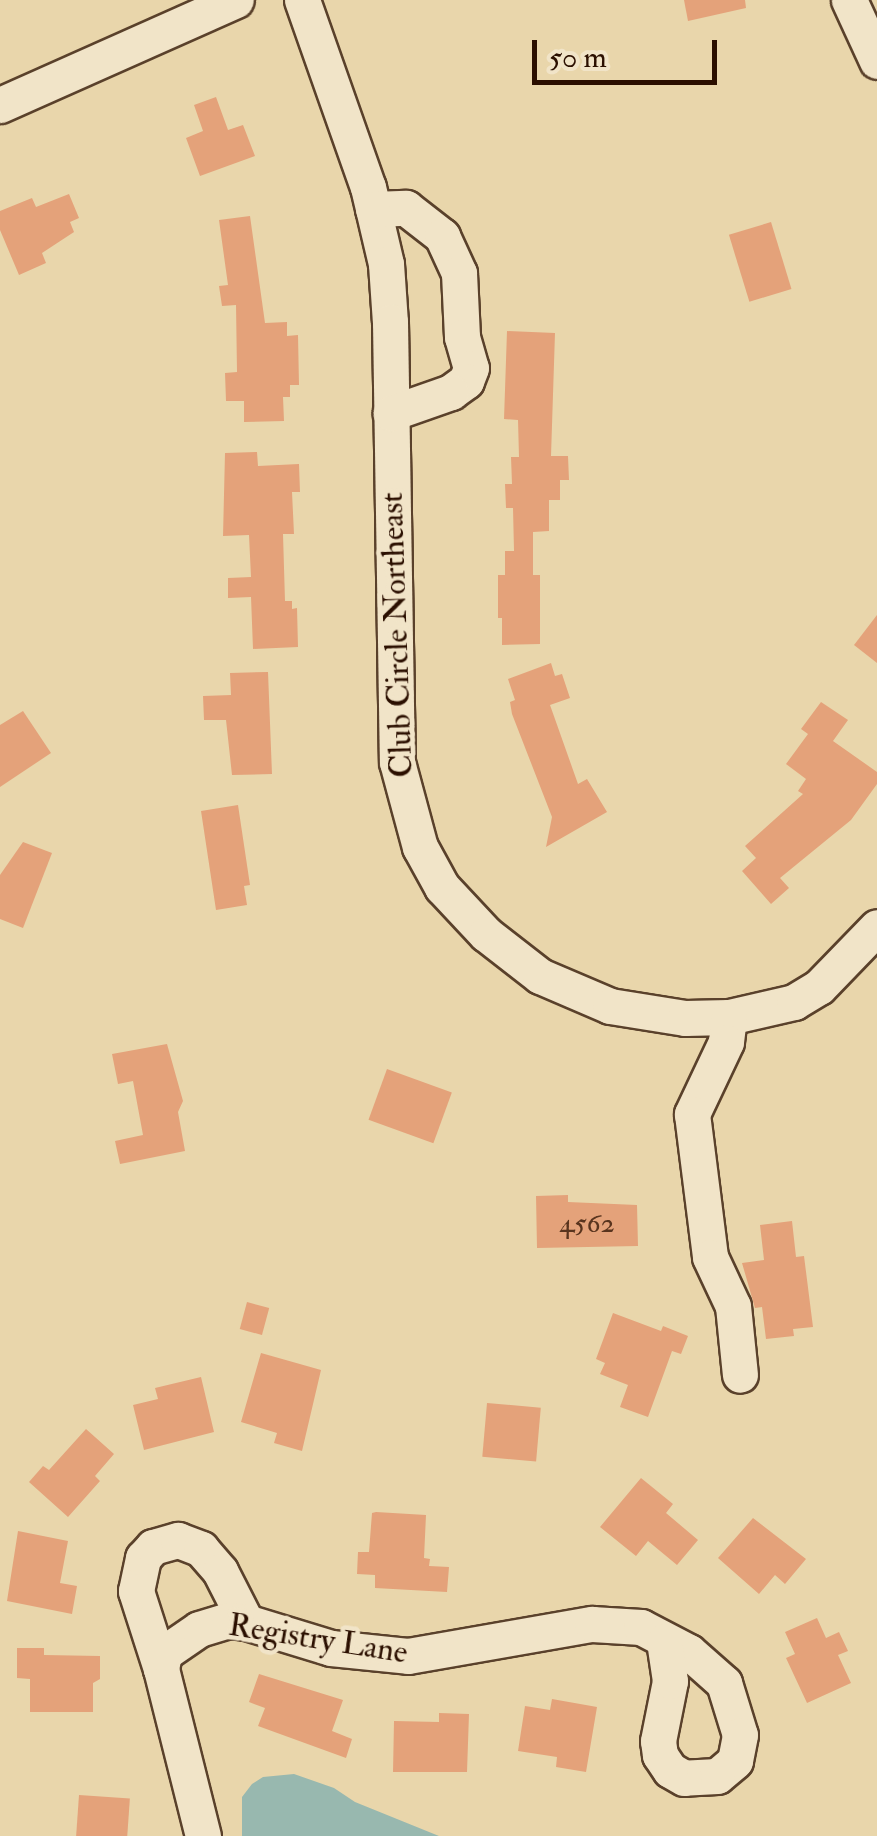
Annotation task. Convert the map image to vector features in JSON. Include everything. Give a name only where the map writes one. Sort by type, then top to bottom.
[{"type":"street","points":[[0,105],[236,0]]},
{"type":"street","name":"Club Circle Northeast","points":[[302,0],[373,209],[387,284],[397,762],[404,798],[434,872],[486,934],[540,976],[574,993],[647,1014],[728,1017],[772,1010],[806,994],[853,955],[877,927]]},
{"type":"street","points":[[849,0],[877,62]]},
{"type":"street","points":[[373,209],[406,208],[442,236],[459,273],[462,337],[471,368],[466,381],[452,392],[391,413]]},
{"type":"street","points":[[728,1017],[726,1042],[692,1114],[710,1257],[733,1306],[740,1376]]},
{"type":"street","points":[[203,1836],[136,1591],[143,1558],[153,1548],[178,1540],[201,1549],[220,1571],[246,1622]]},
{"type":"street","name":"Registry Lane","points":[[160,1669],[164,1653],[186,1635],[214,1623],[246,1622],[331,1648],[408,1656],[592,1624],[640,1627],[664,1641]]},
{"type":"water","points":[[294,1774],[439,1836],[242,1836],[242,1797],[252,1784],[263,1777]]},
{"type":"building","points":[[684,0],[745,0],[746,8],[688,21]]},
{"type":"building","points":[[216,97],[228,130],[243,125],[255,156],[200,176],[186,138],[203,131],[194,105]]},
{"type":"building","points":[[69,194],[79,218],[70,222],[74,232],[42,253],[46,263],[19,275],[0,230],[0,211],[32,198],[36,207]]},
{"type":"building","points":[[250,216],[265,323],[287,322],[287,336],[298,335],[299,385],[290,385],[290,397],[283,397],[284,421],[244,422],[244,401],[226,401],[225,373],[237,372],[236,305],[222,306],[219,286],[228,285],[219,220]]},
{"type":"building","points":[[771,222],[791,289],[749,302],[729,235]]},
{"type":"building","points":[[507,331],[555,333],[551,456],[568,456],[569,480],[560,480],[560,500],[549,500],[549,531],[533,532],[533,575],[540,575],[540,644],[502,645],[502,618],[498,618],[498,575],[505,575],[505,551],[514,551],[513,508],[506,508],[505,484],[512,484],[511,457],[519,457],[518,420],[504,419]]},
{"type":"building","points":[[257,452],[258,466],[299,464],[300,492],[292,492],[294,534],[283,534],[285,601],[292,601],[292,609],[297,608],[298,647],[253,649],[251,597],[228,598],[228,578],[251,577],[249,535],[223,536],[225,453]]},
{"type":"building","points":[[877,615],[877,663],[854,645]]},
{"type":"building","points":[[551,663],[555,676],[562,674],[570,698],[550,705],[578,784],[587,779],[607,812],[546,847],[552,817],[512,714],[510,702],[515,700],[508,679]]},
{"type":"building","points":[[268,672],[272,774],[232,775],[226,720],[204,720],[203,696],[231,695],[230,673]]},
{"type":"building","points":[[821,702],[848,720],[833,741],[877,772],[877,784],[851,820],[780,878],[789,888],[771,904],[742,871],[756,858],[745,846],[803,794],[798,791],[806,779],[786,764],[808,734],[801,729]]},
{"type":"building","points":[[23,711],[51,753],[0,787],[0,725]]},
{"type":"building","points":[[238,805],[250,885],[244,886],[247,905],[216,910],[201,811]]},
{"type":"building","points":[[23,842],[52,853],[23,928],[0,919],[0,875]]},
{"type":"building","points":[[167,1044],[183,1101],[178,1112],[185,1151],[120,1164],[115,1141],[143,1135],[133,1081],[118,1084],[112,1054]]},
{"type":"building","points":[[387,1069],[452,1093],[433,1143],[369,1120]]},
{"type":"building","points":[[568,1195],[568,1202],[637,1205],[638,1246],[537,1248],[536,1196]]},
{"type":"building","points":[[792,1221],[796,1257],[804,1256],[813,1327],[793,1329],[794,1336],[766,1339],[762,1307],[755,1308],[742,1263],[764,1260],[760,1225]]},
{"type":"building","points":[[247,1302],[269,1308],[262,1335],[240,1329]]},
{"type":"building","points":[[613,1313],[661,1331],[663,1326],[688,1336],[681,1354],[672,1351],[648,1417],[620,1407],[628,1385],[600,1374],[605,1363],[596,1359]]},
{"type":"building","points":[[261,1353],[321,1370],[302,1451],[274,1443],[277,1433],[241,1422]]},
{"type":"building","points":[[201,1377],[214,1432],[144,1450],[133,1405],[158,1399],[155,1388]]},
{"type":"building","points":[[487,1403],[541,1408],[536,1462],[482,1457]]},
{"type":"building","points":[[86,1429],[114,1454],[95,1476],[100,1481],[68,1517],[29,1482],[43,1466],[49,1470]]},
{"type":"building","points":[[641,1478],[673,1504],[666,1513],[698,1540],[677,1565],[648,1541],[636,1556],[600,1527]]},
{"type":"building","points":[[372,1513],[426,1515],[424,1558],[430,1559],[429,1566],[449,1567],[447,1592],[375,1588],[375,1575],[357,1574],[358,1552],[369,1552]]},
{"type":"building","points":[[753,1518],[806,1559],[785,1584],[775,1575],[759,1594],[718,1558]]},
{"type":"building","points":[[18,1531],[68,1541],[60,1583],[77,1586],[72,1614],[7,1601]]},
{"type":"building","points":[[817,1618],[826,1638],[839,1632],[848,1651],[838,1655],[851,1683],[807,1703],[786,1658],[795,1654],[785,1632]]},
{"type":"building","points":[[17,1648],[44,1648],[44,1655],[100,1656],[100,1679],[93,1683],[93,1712],[30,1712],[30,1679],[17,1678]]},
{"type":"building","points":[[259,1674],[343,1700],[332,1731],[352,1739],[346,1758],[258,1726],[265,1708],[249,1702]]},
{"type":"building","points":[[552,1699],[597,1707],[586,1772],[556,1767],[557,1757],[518,1751],[525,1706],[550,1710]]},
{"type":"building","points":[[439,1713],[469,1714],[467,1772],[393,1772],[394,1721],[439,1722]]},
{"type":"building","points":[[79,1795],[130,1799],[127,1836],[76,1836]]}]
